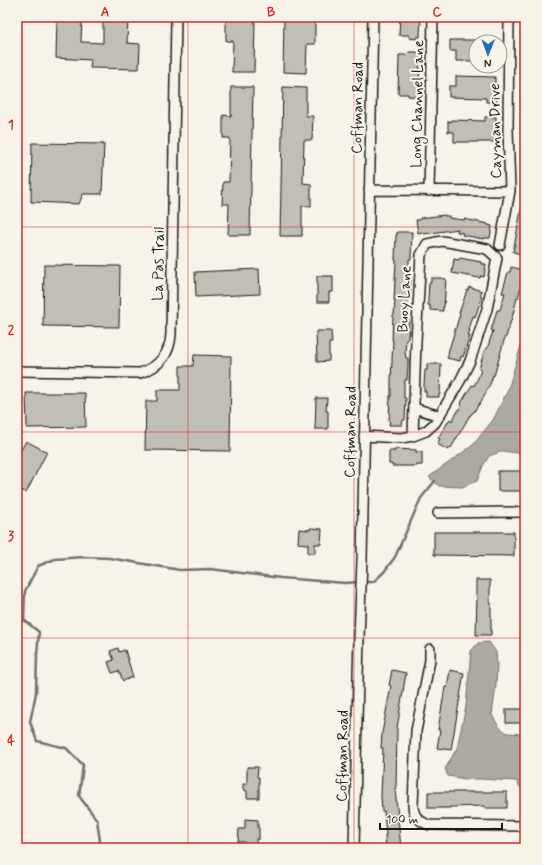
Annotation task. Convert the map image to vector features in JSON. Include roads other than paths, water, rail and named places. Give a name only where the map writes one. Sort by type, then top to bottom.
[{"type":"street","name":"La Pas Trail","points":[[17,371],[140,373],[147,371],[157,364],[164,356],[168,348],[171,338],[176,17]]},
{"type":"street","name":"Coffman Road","points":[[354,848],[361,607],[373,17]]},
{"type":"street","name":"Long Channel Lane","points":[[428,191],[433,17]]},
{"type":"street","name":"Cayman Drive","points":[[500,245],[510,191],[508,129],[508,17]]},
{"type":"street","points":[[369,190],[510,191]]},
{"type":"street","name":"Buoy Lane","points":[[413,436],[421,255],[427,244],[442,241],[486,249],[497,258],[487,309],[470,361],[440,416]]},
{"type":"street","points":[[364,436],[401,438],[413,436],[426,431],[440,416],[414,408]]},
{"type":"street","points":[[438,513],[525,512]]},
{"type":"street","points":[[430,649],[430,660],[416,731],[413,805],[416,817],[420,822],[429,825],[525,826]]},
{"type":"waterway","points":[[364,582],[373,582],[384,572],[395,557],[421,498],[435,481]]},
{"type":"waterway","points":[[101,848],[97,820],[79,796],[83,765],[66,748],[37,741],[30,722],[36,693],[39,632],[24,620],[25,591],[38,566],[55,559],[84,557],[109,558],[180,570],[211,569],[281,578],[345,583],[359,582]]}]
